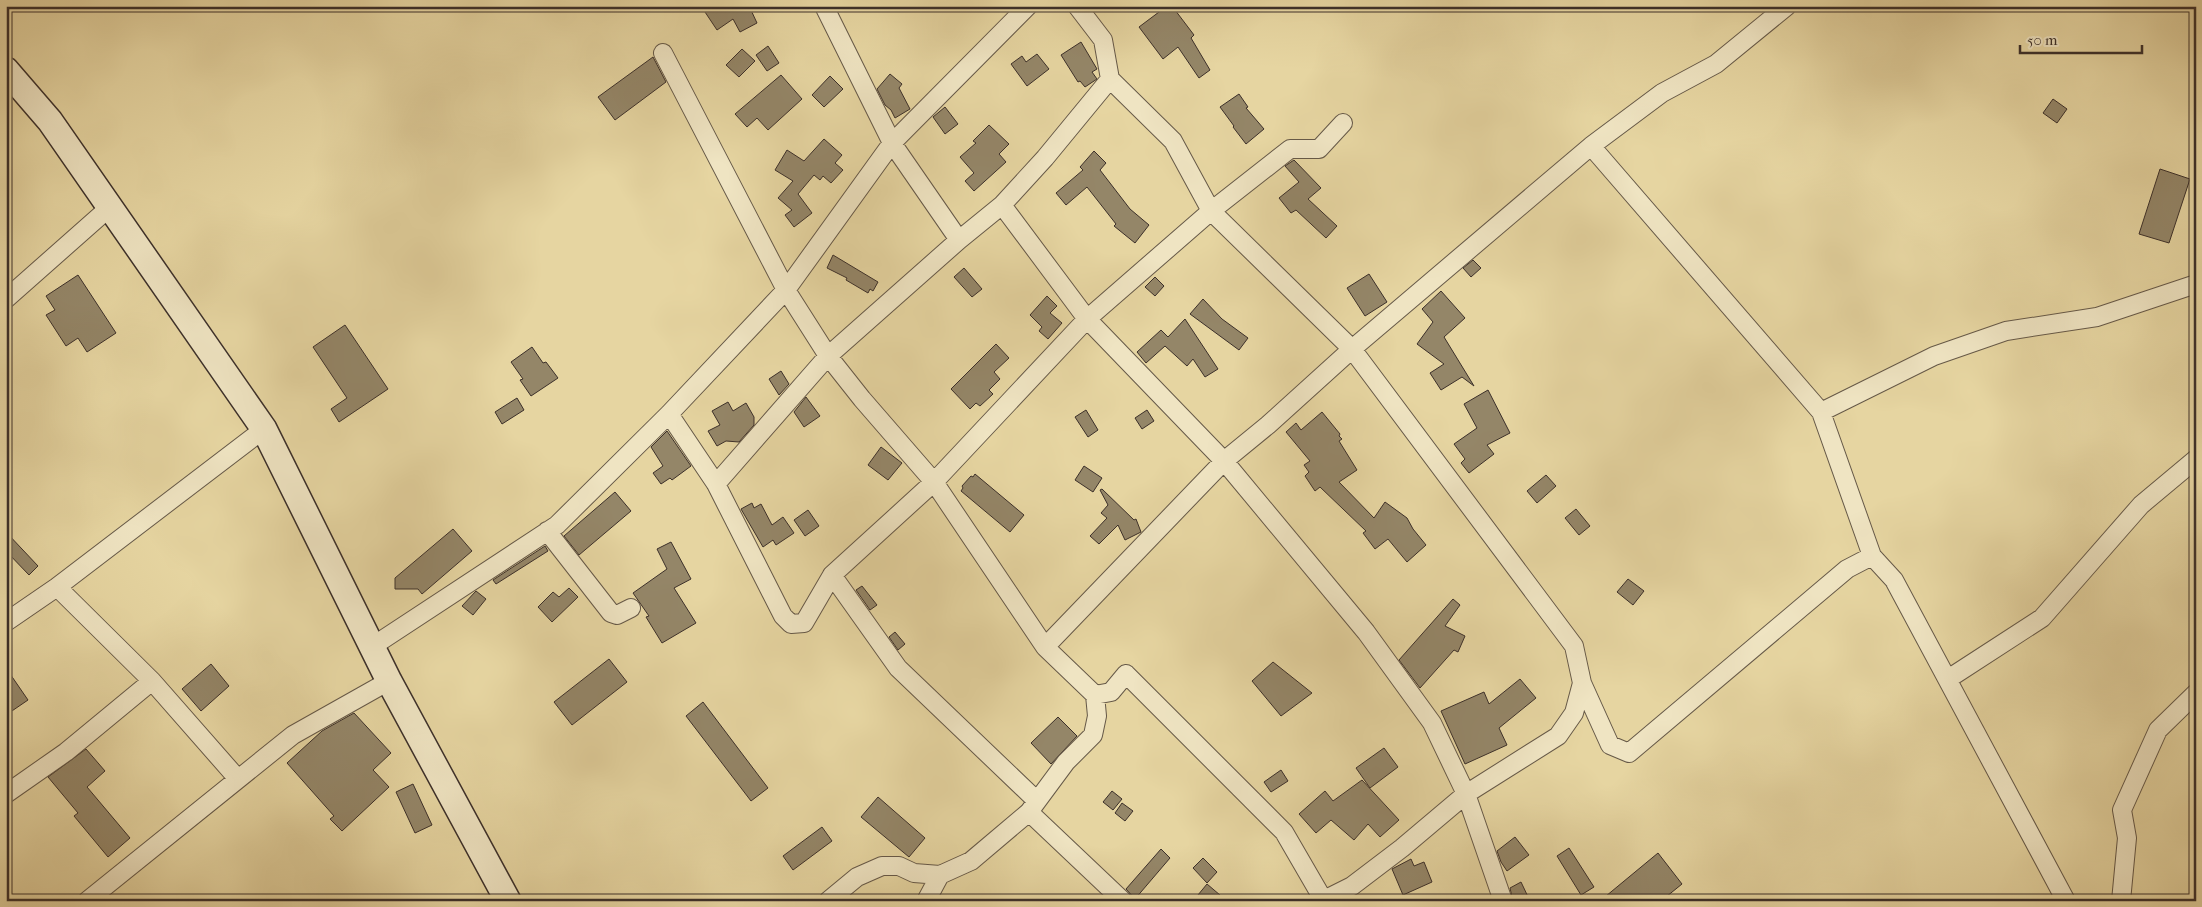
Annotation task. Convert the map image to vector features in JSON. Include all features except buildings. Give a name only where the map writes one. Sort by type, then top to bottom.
[{"type":"main road","points":[[6,70],[50,121],[264,429],[390,681],[508,901]]},
{"type":"street","points":[[824,6],[892,143],[959,240]]},
{"type":"street","points":[[373,646],[557,525],[669,414],[786,290],[892,143],[1028,6]]},
{"type":"street","points":[[1077,6],[1103,40],[1110,79],[1173,141],[1211,211],[1352,349],[1574,646],[1582,683],[1610,745],[1629,753],[1847,569],[1872,556]]},
{"type":"street","points":[[1045,647],[1224,461],[1352,349],[1591,146],[1662,93],[1716,64],[1787,6]]},
{"type":"street","points":[[663,53],[786,290],[828,356],[862,399],[934,482],[1045,647],[1103,694]]},
{"type":"street","points":[[716,484],[828,356],[959,240],[1002,205],[1045,158],[1110,79]]},
{"type":"street","points":[[669,414],[716,484],[783,616],[791,624],[804,623],[832,575],[934,482],[1088,318],[1211,211],[1290,149],[1319,149],[1343,123]]},
{"type":"street","points":[[1591,146],[1821,412],[1872,556],[1894,580],[2066,901]]},
{"type":"street","points":[[1002,205],[1088,318],[1224,461],[1372,639],[1432,723],[1466,794],[1503,901]]},
{"type":"street","points":[[6,299],[110,207]]},
{"type":"street","points":[[1821,412],[1934,356],[2006,331],[2097,317],[2196,284]]},
{"type":"street","points":[[6,622],[57,587],[264,429]]},
{"type":"street","points":[[1948,680],[2042,618],[2141,505],[2196,459]]},
{"type":"street","points":[[547,531],[611,613],[617,615],[631,608]]},
{"type":"street","points":[[832,575],[898,668],[1123,901]]},
{"type":"street","points":[[57,587],[152,681],[238,779]]},
{"type":"street","points":[[828,901],[857,877],[882,866],[900,866],[914,872],[940,875],[971,861],[1033,807],[1066,762],[1093,735],[1103,694],[1126,674],[1284,832],[1324,900],[1352,886],[1402,848],[1466,794],[1558,736],[1574,713],[1582,683]]},
{"type":"street","points":[[6,794],[66,752],[152,681]]},
{"type":"street","points":[[88,901],[293,735],[390,681]]},
{"type":"street","points":[[2121,901],[2127,838],[2122,810],[2158,730],[2196,693]]},
{"type":"street","points":[[926,901],[940,875]]}]
